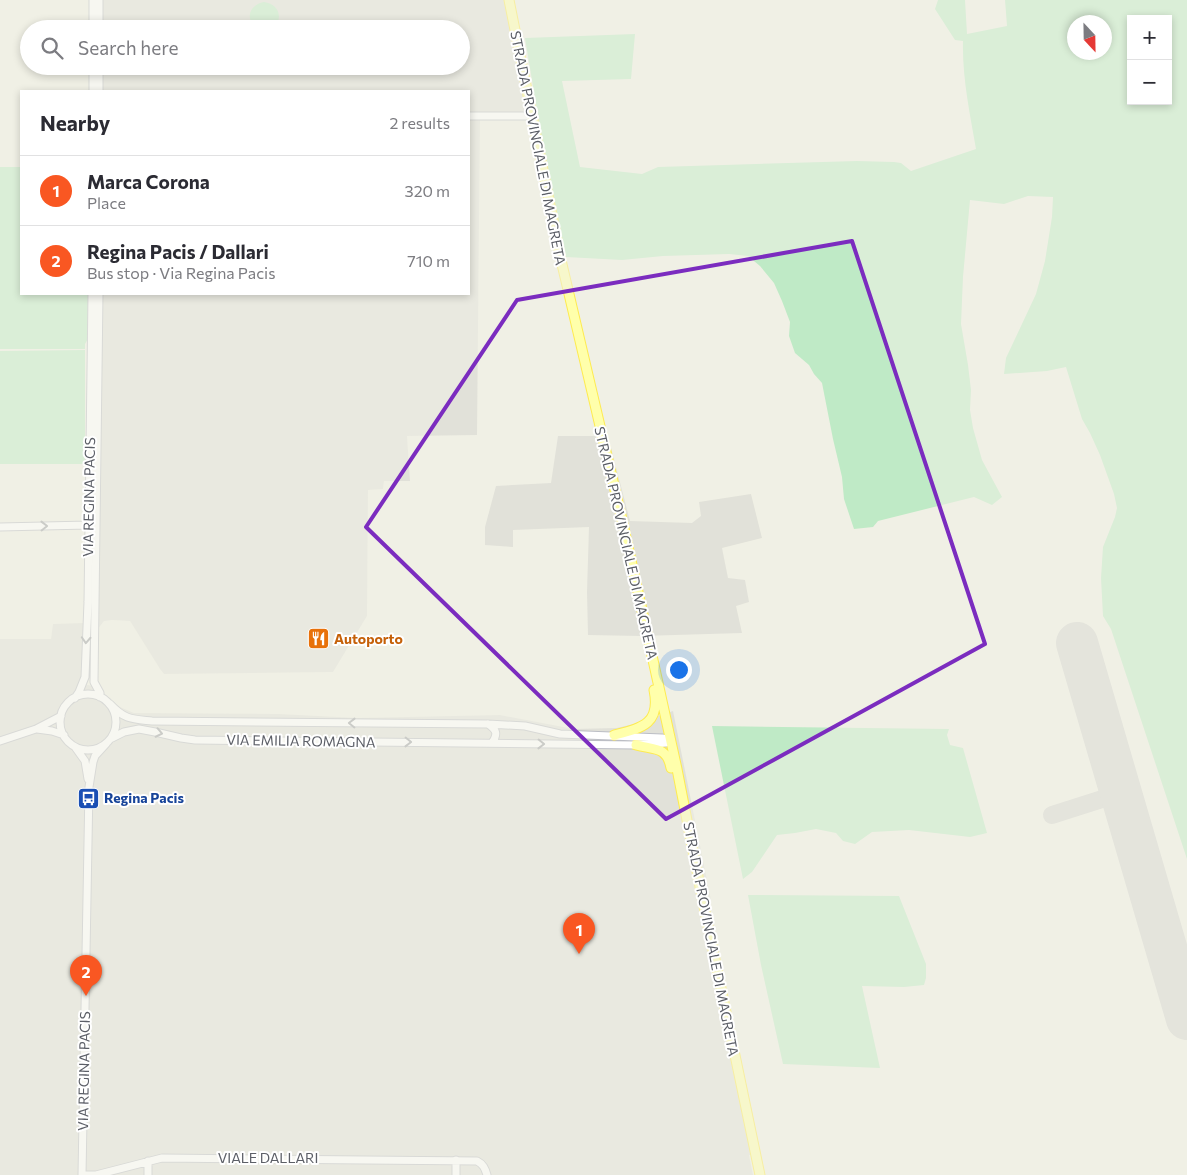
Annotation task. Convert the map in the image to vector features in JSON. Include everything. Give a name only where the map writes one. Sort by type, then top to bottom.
[{"type":"main road","name":"STRADA PROVINCIALE DI MAGRETA","points":[[509,0],[563,270],[623,524],[671,740],[760,1175]]},
{"type":"main road","points":[[614,735],[635,730],[652,718],[656,710],[656,700],[649,664],[651,651]]},
{"type":"main road","points":[[636,745],[661,751],[667,755],[679,808],[681,811],[686,812]]},
{"type":"street","points":[[93,0],[93,20]]},
{"type":"street","points":[[99,0],[99,20]]},
{"type":"street","points":[[93,75],[93,90]]},
{"type":"street","points":[[99,75],[99,90]]},
{"type":"street","points":[[470,116],[531,116]]},
{"type":"street","name":"VIA REGINA PACIS","points":[[75,698],[85,677],[88,602],[92,295]]},
{"type":"street","name":"VIA REGINA PACIS","points":[[99,295],[94,682],[100,697]]},
{"type":"street","points":[[0,526],[88,525]]},
{"type":"street","points":[[100,697],[88,694],[81,695],[68,702],[61,716],[61,726],[68,742],[75,747],[91,750],[106,744]]},
{"type":"street","name":"VIA EMILIA ROMAGNA","points":[[100,697],[118,713],[130,719],[152,721],[488,724],[524,726],[560,734],[614,735],[671,740]]},
{"type":"street","points":[[110,704],[116,720],[112,738]]},
{"type":"street","points":[[0,741],[36,728],[61,716]]},
{"type":"street","points":[[488,724],[494,728],[496,733],[492,743]]},
{"type":"street","points":[[36,728],[64,735]]},
{"type":"street","name":"VIA EMILIA ROMAGNA","points":[[106,744],[112,738],[124,732],[139,729],[195,740],[636,745],[666,743],[671,740]]},
{"type":"street","name":"VIA REGINA PACIS","points":[[82,1175],[89,787],[95,756],[106,744]]},
{"type":"street","name":"VIA REGINA PACIS","points":[[75,747],[85,761],[89,787]]},
{"type":"street","name":"VIALE DALLARI","points":[[82,1175],[96,1175],[162,1158],[477,1161],[482,1164],[486,1175]]},
{"type":"street","points":[[456,1160],[456,1175]]},
{"type":"street","points":[[148,1161],[148,1175]]},
{"type":"highlighted area","points":[[852,241],[985,644],[666,819],[366,527],[517,300]]},
{"type":"shaded area","points":[[103,0],[505,0],[528,119],[480,120],[477,435],[407,436],[410,481],[384,481],[383,489],[368,490],[367,616],[333,672],[164,674],[130,621],[104,621],[97,630],[100,295],[470,295],[470,90],[102,90],[102,75],[470,75],[470,20],[102,20]]},
{"type":"shaded area","points":[[558,436],[608,436],[630,521],[692,523],[701,516],[699,502],[751,494],[762,538],[722,548],[728,578],[745,580],[749,602],[736,606],[742,633],[641,636],[588,635],[589,527],[513,530],[513,547],[485,545],[485,527],[496,486],[551,483]]},
{"type":"shaded area","points":[[83,623],[81,686],[96,687],[120,707],[134,713],[279,714],[358,718],[500,715],[574,729],[617,728],[673,711],[711,900],[710,912],[761,1155],[749,1155],[753,1175],[0,1175],[0,639],[51,639],[53,624]]},
{"type":"green space","points":[[938,0],[965,0],[967,34],[1007,26],[1005,0],[1187,0],[1187,859],[1111,629],[1103,616],[1101,578],[1103,547],[1117,508],[1100,455],[1082,419],[1066,367],[1047,371],[1004,374],[1006,358],[1036,294],[1045,261],[1053,197],[1028,196],[1004,204],[970,200],[961,324],[971,390],[970,410],[982,460],[1002,497],[992,505],[974,497],[878,521],[873,527],[854,529],[844,499],[842,477],[822,383],[809,365],[795,353],[789,336],[790,322],[782,301],[774,283],[760,266],[748,256],[729,254],[663,256],[622,260],[566,257],[547,171],[525,38],[635,34],[631,79],[562,81],[580,167],[642,174],[658,167],[857,161],[901,163],[911,171],[976,149],[965,82],[963,41],[955,40],[935,9]]},
{"type":"green space","points":[[264,2],[273,6],[278,12],[278,20],[250,20],[250,12]]},
{"type":"green space","points":[[0,167],[20,167],[20,295],[93,295],[93,330],[85,344],[85,349],[0,349]]},
{"type":"green space","points":[[85,350],[85,464],[0,464],[0,351]]},
{"type":"green space","points":[[712,726],[949,729],[947,735],[950,745],[963,748],[987,833],[970,837],[909,830],[872,832],[855,844],[843,841],[836,833],[816,829],[777,835],[752,872],[743,879]]},
{"type":"green space","points":[[748,895],[899,896],[926,964],[926,978],[924,985],[904,987],[862,986],[880,1068],[783,1064]]},
{"type":"taxiway","points":[[1052,815],[1121,793]]},
{"type":"runway","points":[[1077,643],[1187,1019]]},
{"type":"place","name":"Autoporto","points":[[318,639]]},
{"type":"place","name":"Regina Pacis","points":[[88,798]]},
{"type":"place","name":"Marca Corona","points":[[579,954]]},
{"type":"place","name":"Regina Pacis / Dallari","points":[[86,996]]}]
